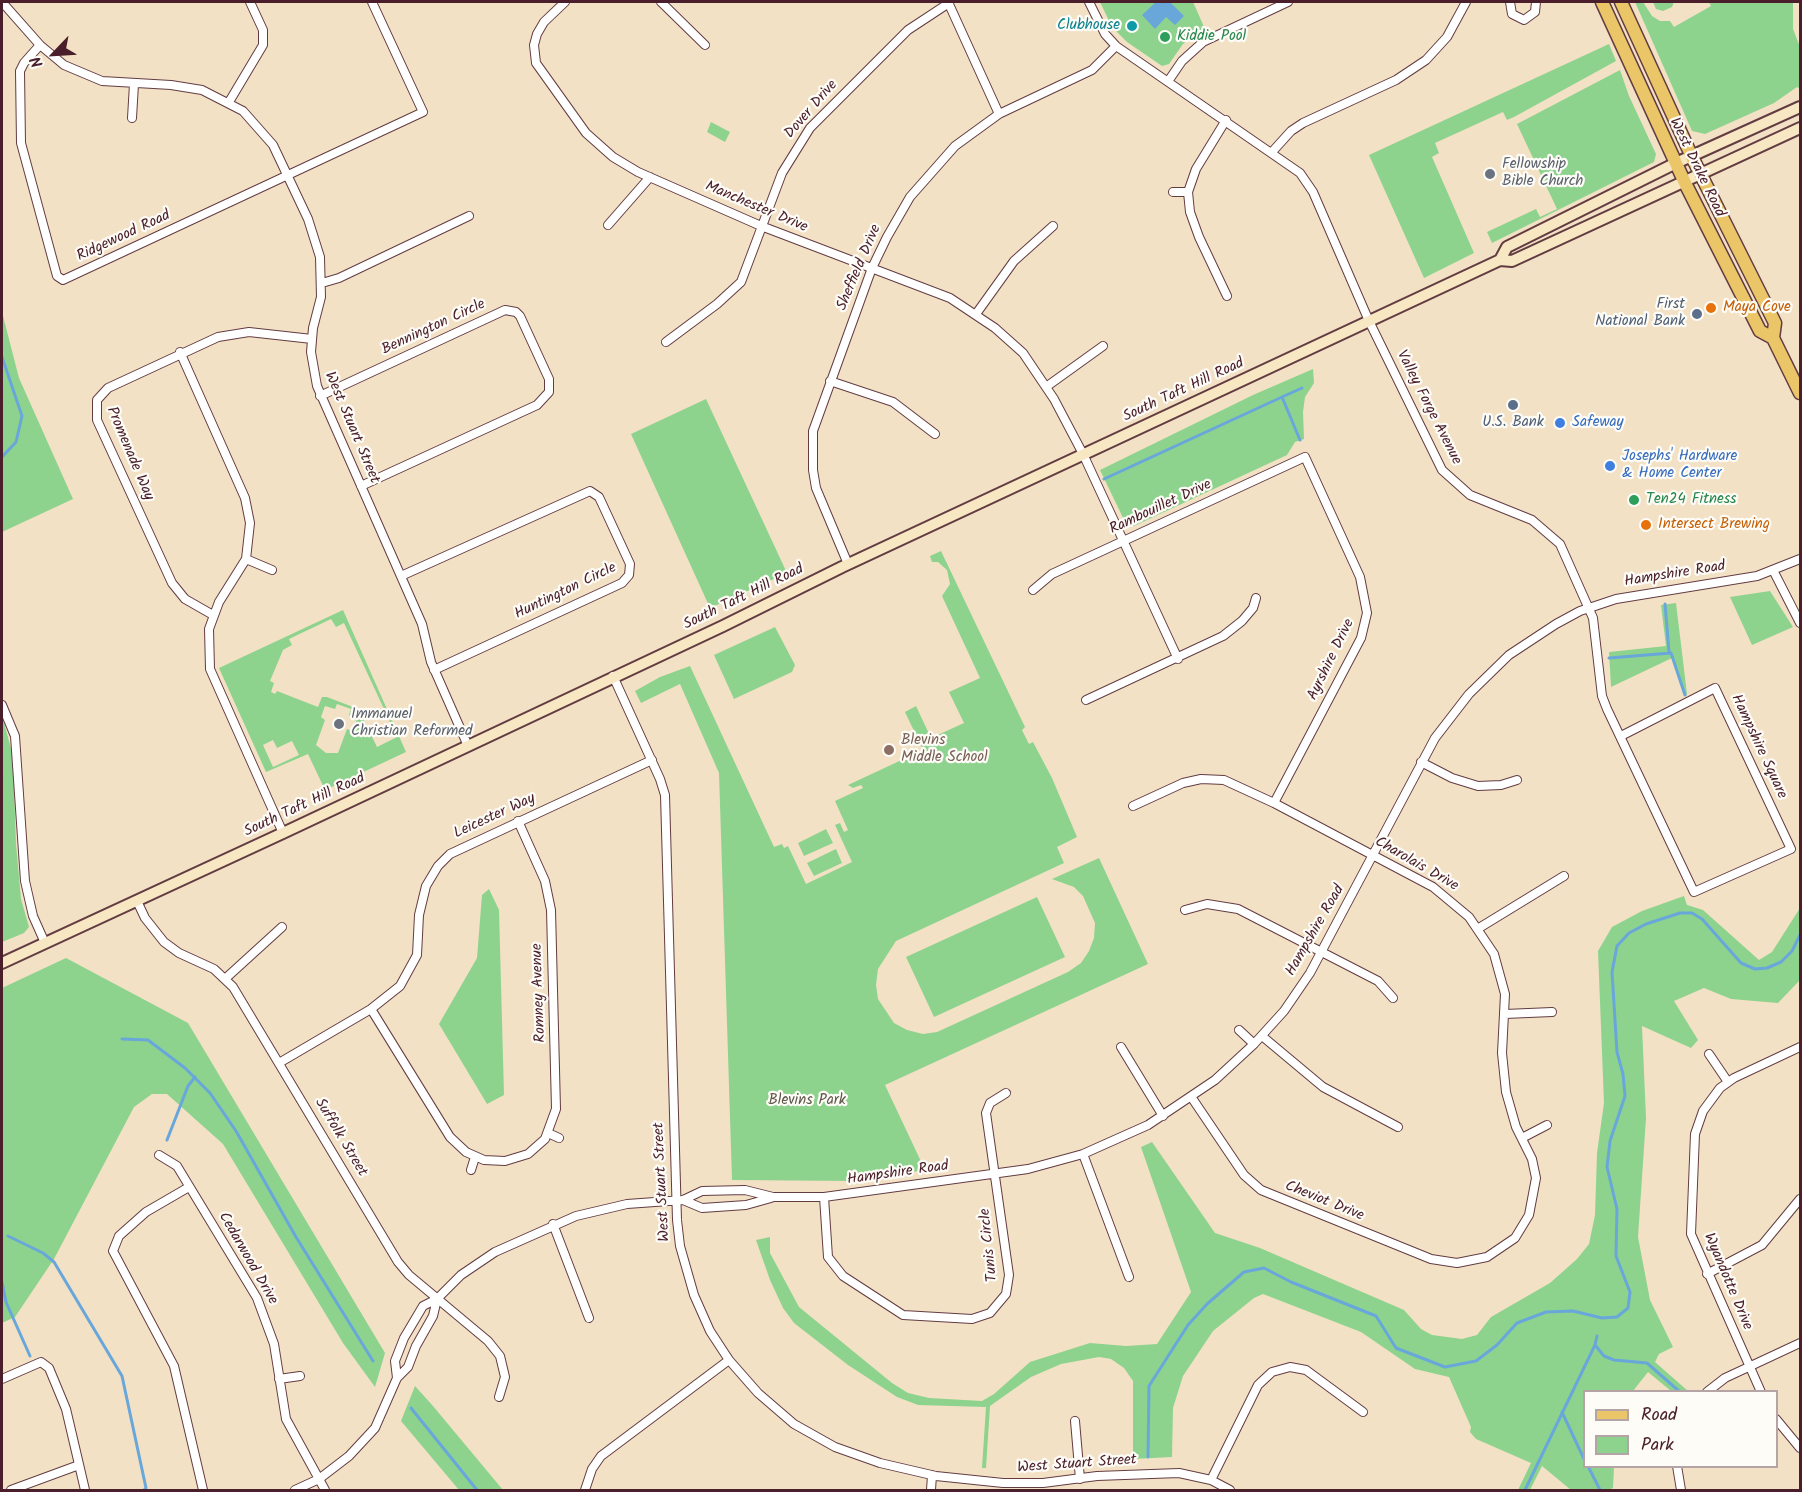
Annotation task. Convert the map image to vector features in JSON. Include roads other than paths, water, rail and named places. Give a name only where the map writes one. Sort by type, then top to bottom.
[{"type":"main road","name":"West Drake Road","points":[[1602,2],[1685,183],[1760,331],[1773,338]]},
{"type":"main road","name":"West Drake Road","points":[[1621,2],[1692,157],[1775,323],[1773,338],[1800,393]]},
{"type":"main road","name":"South Taft Hill Road","points":[[1500,260],[1507,247],[1676,163],[1800,107]]},
{"type":"main road","name":"South Taft Hill Road","points":[[2,963],[1500,260],[1512,261],[1800,128]]},
{"type":"street","name":"West Stuart Street","points":[[2,2],[40,45],[64,65],[89,77],[134,84],[186,86],[202,90],[229,102],[265,133],[287,174],[317,245],[322,283],[312,339],[313,374],[320,396],[422,624],[434,670],[468,746]]},
{"type":"street","points":[[229,102],[263,45],[263,30],[250,2]]},
{"type":"street","name":"Ridgewood Road","points":[[40,45],[20,71],[21,143],[57,276],[63,280],[423,112],[372,2]]},
{"type":"street","name":"Manchester Drive","points":[[565,2],[544,22],[537,34],[534,53],[540,71],[598,144],[626,166],[761,226],[950,298],[976,314],[1023,353],[1046,387],[1083,454],[1178,659]]},
{"type":"street","points":[[661,2],[705,45]]},
{"type":"street","points":[[949,2],[999,114]]},
{"type":"street","name":"Dover Drive","points":[[666,342],[717,304],[741,282],[782,173],[810,128],[908,30],[949,2]]},
{"type":"street","name":"Valley Forge Avenue","points":[[1089,2],[1105,34],[1116,46],[1300,173],[1313,192],[1369,321],[1442,470],[1470,495],[1532,520],[1553,536],[1568,557],[1597,630],[1602,696],[1694,892]]},
{"type":"street","points":[[1169,81],[1182,61],[1203,42],[1288,2]]},
{"type":"street","points":[[1272,152],[1291,131],[1303,123],[1396,80],[1426,60],[1447,37],[1466,2]]},
{"type":"street","points":[[1510,2],[1512,14],[1524,20],[1535,12],[1536,2]]},
{"type":"street","name":"Sheffield Drive","points":[[848,564],[820,497],[813,470],[813,431],[872,268],[896,218],[926,176],[955,146],[999,114],[1092,70],[1116,46]]},
{"type":"street","points":[[132,118],[134,84]]},
{"type":"street","points":[[1226,120],[1196,169],[1188,192],[1190,212],[1199,237],[1227,296]]},
{"type":"street","points":[[608,225],[650,177]]},
{"type":"street","points":[[1173,192],[1188,192]]},
{"type":"street","points":[[322,283],[339,278],[469,216]]},
{"type":"street","points":[[976,314],[1014,261],[1053,226]]},
{"type":"street","name":"Bennington Circle","points":[[320,396],[505,310],[516,312],[520,316],[549,379],[549,392],[537,405],[361,486]]},
{"type":"street","name":"Promenade Way","points":[[213,615],[185,598],[172,583],[95,413],[96,400],[108,388],[180,352],[218,337],[249,332],[312,339]]},
{"type":"street","points":[[1046,387],[1103,346]]},
{"type":"street","points":[[180,352],[245,498],[250,523],[246,559],[213,615],[207,643],[210,669],[283,833]]},
{"type":"street","points":[[831,381],[893,402],[935,435]]},
{"type":"street","name":"Rambouillet Drive","points":[[1033,590],[1052,573],[1305,458]]},
{"type":"street","name":"Ayrshire Drive","points":[[1274,803],[1361,638],[1367,613],[1367,600],[1360,577],[1305,458]]},
{"type":"street","name":"Huntington Circle","points":[[401,576],[584,491],[590,491],[599,497],[630,564],[629,575],[622,583],[434,670]]},
{"type":"street","points":[[246,559],[272,570]]},
{"type":"street","name":"Hampshire Road","points":[[397,1378],[395,1361],[404,1338],[423,1306],[436,1299],[478,1262],[518,1239],[553,1224],[604,1208],[679,1200],[702,1191],[734,1190],[773,1197],[824,1197],[1037,1167],[1083,1154],[1133,1133],[1163,1116],[1192,1098],[1254,1044],[1284,1011],[1321,952],[1374,856],[1421,762],[1458,706],[1509,655],[1556,624],[1589,608],[1639,593],[1773,572],[1800,559]]},
{"type":"street","points":[[1773,572],[1800,623]]},
{"type":"street","points":[[1086,700],[1178,659],[1232,630],[1253,608],[1256,598]]},
{"type":"street","name":"West Stuart Street","points":[[613,676],[660,779],[666,811],[680,1246],[692,1287],[710,1331],[729,1360],[775,1409],[814,1436],[857,1456],[932,1475],[1043,1487],[1080,1479],[1179,1473],[1211,1480],[1230,1491]]},
{"type":"street","name":"Hampshire Square","points":[[1621,736],[1715,688],[1791,849],[1694,892]]},
{"type":"street","points":[[2,705],[15,736],[25,880],[33,916],[45,943]]},
{"type":"street","name":"Leicester Way","points":[[279,1063],[371,1009],[399,986],[414,963],[419,944],[421,900],[438,866],[460,848],[652,760]]},
{"type":"street","points":[[1421,762],[1452,778],[1478,786],[1501,785],[1517,780]]},
{"type":"street","name":"Charolais Drive","points":[[1133,806],[1183,783],[1201,779],[1237,784],[1446,896],[1479,928],[1499,968],[1505,994],[1503,1072],[1509,1108],[1532,1159],[1536,1178],[1533,1202],[1523,1227],[1515,1238],[1487,1257]]},
{"type":"street","name":"Romney Avenue","points":[[518,821],[545,881],[551,910],[556,1108],[548,1133]]},
{"type":"street","points":[[1479,928],[1564,876]]},
{"type":"street","name":"Suffolk Street","points":[[137,901],[145,918],[164,942],[179,953],[201,962],[225,978],[279,1063],[398,1262],[436,1299],[479,1333],[500,1356],[505,1377],[499,1397]]},
{"type":"street","points":[[1185,910],[1207,904],[1227,905],[1378,981],[1392,998]]},
{"type":"street","points":[[225,978],[282,927]]},
{"type":"street","points":[[371,1009],[450,1137],[475,1157],[495,1162],[522,1156],[536,1148],[548,1133],[559,1138]]},
{"type":"street","points":[[1505,1014],[1552,1012]]},
{"type":"street","points":[[1239,1030],[1254,1044]]},
{"type":"street","points":[[1262,1036],[1323,1087],[1398,1127]]},
{"type":"street","points":[[1121,1047],[1163,1116]]},
{"type":"street","name":"Wyandotte Drive","points":[[1760,1390],[1691,1234],[1694,1144],[1703,1111],[1718,1090],[1728,1082],[1800,1047]]},
{"type":"street","points":[[1709,1054],[1728,1082]]},
{"type":"street","name":"Tunis Circle","points":[[824,1197],[828,1257],[843,1276],[903,1315],[972,1319],[997,1308],[1009,1286],[986,1113],[990,1103],[1006,1093]]},
{"type":"street","name":"Cheviot Drive","points":[[1192,1098],[1244,1175],[1261,1190],[1431,1259],[1458,1263],[1487,1257]]},
{"type":"street","points":[[1522,1138],[1548,1125]]},
{"type":"street","points":[[1083,1154],[1129,1277]]},
{"type":"street","name":"Cedarwood Drive","points":[[159,1155],[172,1161],[257,1298],[274,1344],[286,1419],[325,1491]]},
{"type":"street","points":[[471,1170],[475,1157]]},
{"type":"street","points":[[189,1187],[146,1212],[118,1236],[113,1251],[174,1366],[202,1491]]},
{"type":"street","name":"Hampshire Road","points":[[679,1200],[702,1208],[746,1205],[773,1197]]},
{"type":"street","points":[[1707,1274],[1762,1245],[1800,1199]]},
{"type":"street","points":[[553,1224],[589,1318]]},
{"type":"street","name":"Hampshire Road","points":[[295,1491],[319,1479],[349,1456],[375,1428],[397,1378],[408,1367],[416,1346],[433,1316],[436,1299]]},
{"type":"street","points":[[1710,1390],[1725,1378],[1800,1343]]},
{"type":"street","points":[[585,1491],[592,1469],[601,1456],[729,1360]]},
{"type":"street","points":[[2,1379],[40,1362],[49,1368],[66,1409],[85,1491]]},
{"type":"street","points":[[1211,1480],[1258,1385],[1272,1372],[1290,1367],[1306,1370],[1363,1412]]},
{"type":"street","points":[[279,1378],[300,1376]]},
{"type":"street","points":[[1075,1421],[1080,1479]]},
{"type":"street","points":[[1778,1421],[1800,1448]]},
{"type":"street","points":[[11,1491],[79,1466]]},
{"type":"street","points":[[1677,1468],[1681,1491]]},
{"type":"street","points":[[931,1491],[932,1475]]},
{"type":"water","points":[[1156,2],[1170,2],[1184,16],[1175,25],[1166,17],[1155,29],[1142,15]]},
{"type":"waterway","points":[[2,357],[22,416],[16,442],[2,457]]},
{"type":"waterway","points":[[1300,440],[1282,397],[1302,388]]},
{"type":"waterway","points":[[1104,479],[1282,397]]},
{"type":"waterway","points":[[1665,604],[1669,652]]},
{"type":"waterway","points":[[1609,658],[1671,653],[1685,695]]},
{"type":"waterway","points":[[1148,1457],[1149,1386],[1188,1325],[1207,1304],[1244,1272],[1264,1268],[1291,1282],[1376,1316],[1396,1348],[1445,1367],[1476,1361],[1497,1345],[1517,1323],[1546,1312],[1573,1311],[1602,1318],[1617,1317],[1628,1308],[1630,1292],[1616,1256],[1617,1209],[1607,1167],[1610,1141],[1625,1096],[1623,1074],[1617,1052],[1612,972],[1617,946],[1629,933],[1646,924],[1680,913],[1692,913],[1702,919],[1741,963],[1755,969],[1767,968],[1781,962],[1792,951],[1800,935]]},
{"type":"waterway","points":[[122,1039],[148,1040],[185,1068],[210,1093],[236,1131],[296,1237],[373,1361]]},
{"type":"waterway","points":[[167,1140],[188,1086],[195,1077]]},
{"type":"waterway","points":[[8,1236],[43,1253],[54,1262],[122,1376],[146,1488],[144,1490]]},
{"type":"waterway","points":[[2,1282],[6,1302],[30,1356]]},
{"type":"waterway","points":[[1525,1490],[1595,1345],[1597,1336]]},
{"type":"waterway","points":[[1595,1345],[1604,1356],[1614,1360],[1647,1363],[1678,1390]]},
{"type":"waterway","points":[[411,1408],[477,1490]]},
{"type":"waterway","points":[[1562,1412],[1583,1457]]},
{"type":"waterway","points":[[1589,1468],[1600,1490]]},
{"type":"place","name":"Clubhouse","points":[[1132,26]]},
{"type":"place","name":"Kiddie Pool","points":[[1165,37]]},
{"type":"place","name":"Fellowship Bible Church","points":[[1490,174]]},
{"type":"place","name":"Maya Cove","points":[[1711,308]]},
{"type":"place","name":"First National Bank","points":[[1697,314]]},
{"type":"place","name":"U.S. Bank","points":[[1513,405]]},
{"type":"place","name":"Safeway","points":[[1560,423]]},
{"type":"place","name":"Josephs' Hardware & Home Center","points":[[1610,466]]},
{"type":"place","name":"Ten24 Fitness","points":[[1634,500]]},
{"type":"place","name":"Intersect Brewing","points":[[1646,525]]},
{"type":"place","name":"Immanuel Christian Reformed","points":[[339,724]]},
{"type":"place","name":"Blevins Middle School","points":[[889,750]]},
{"type":"park label","name":"Blevins Park","points":[[807,1101]]}]
